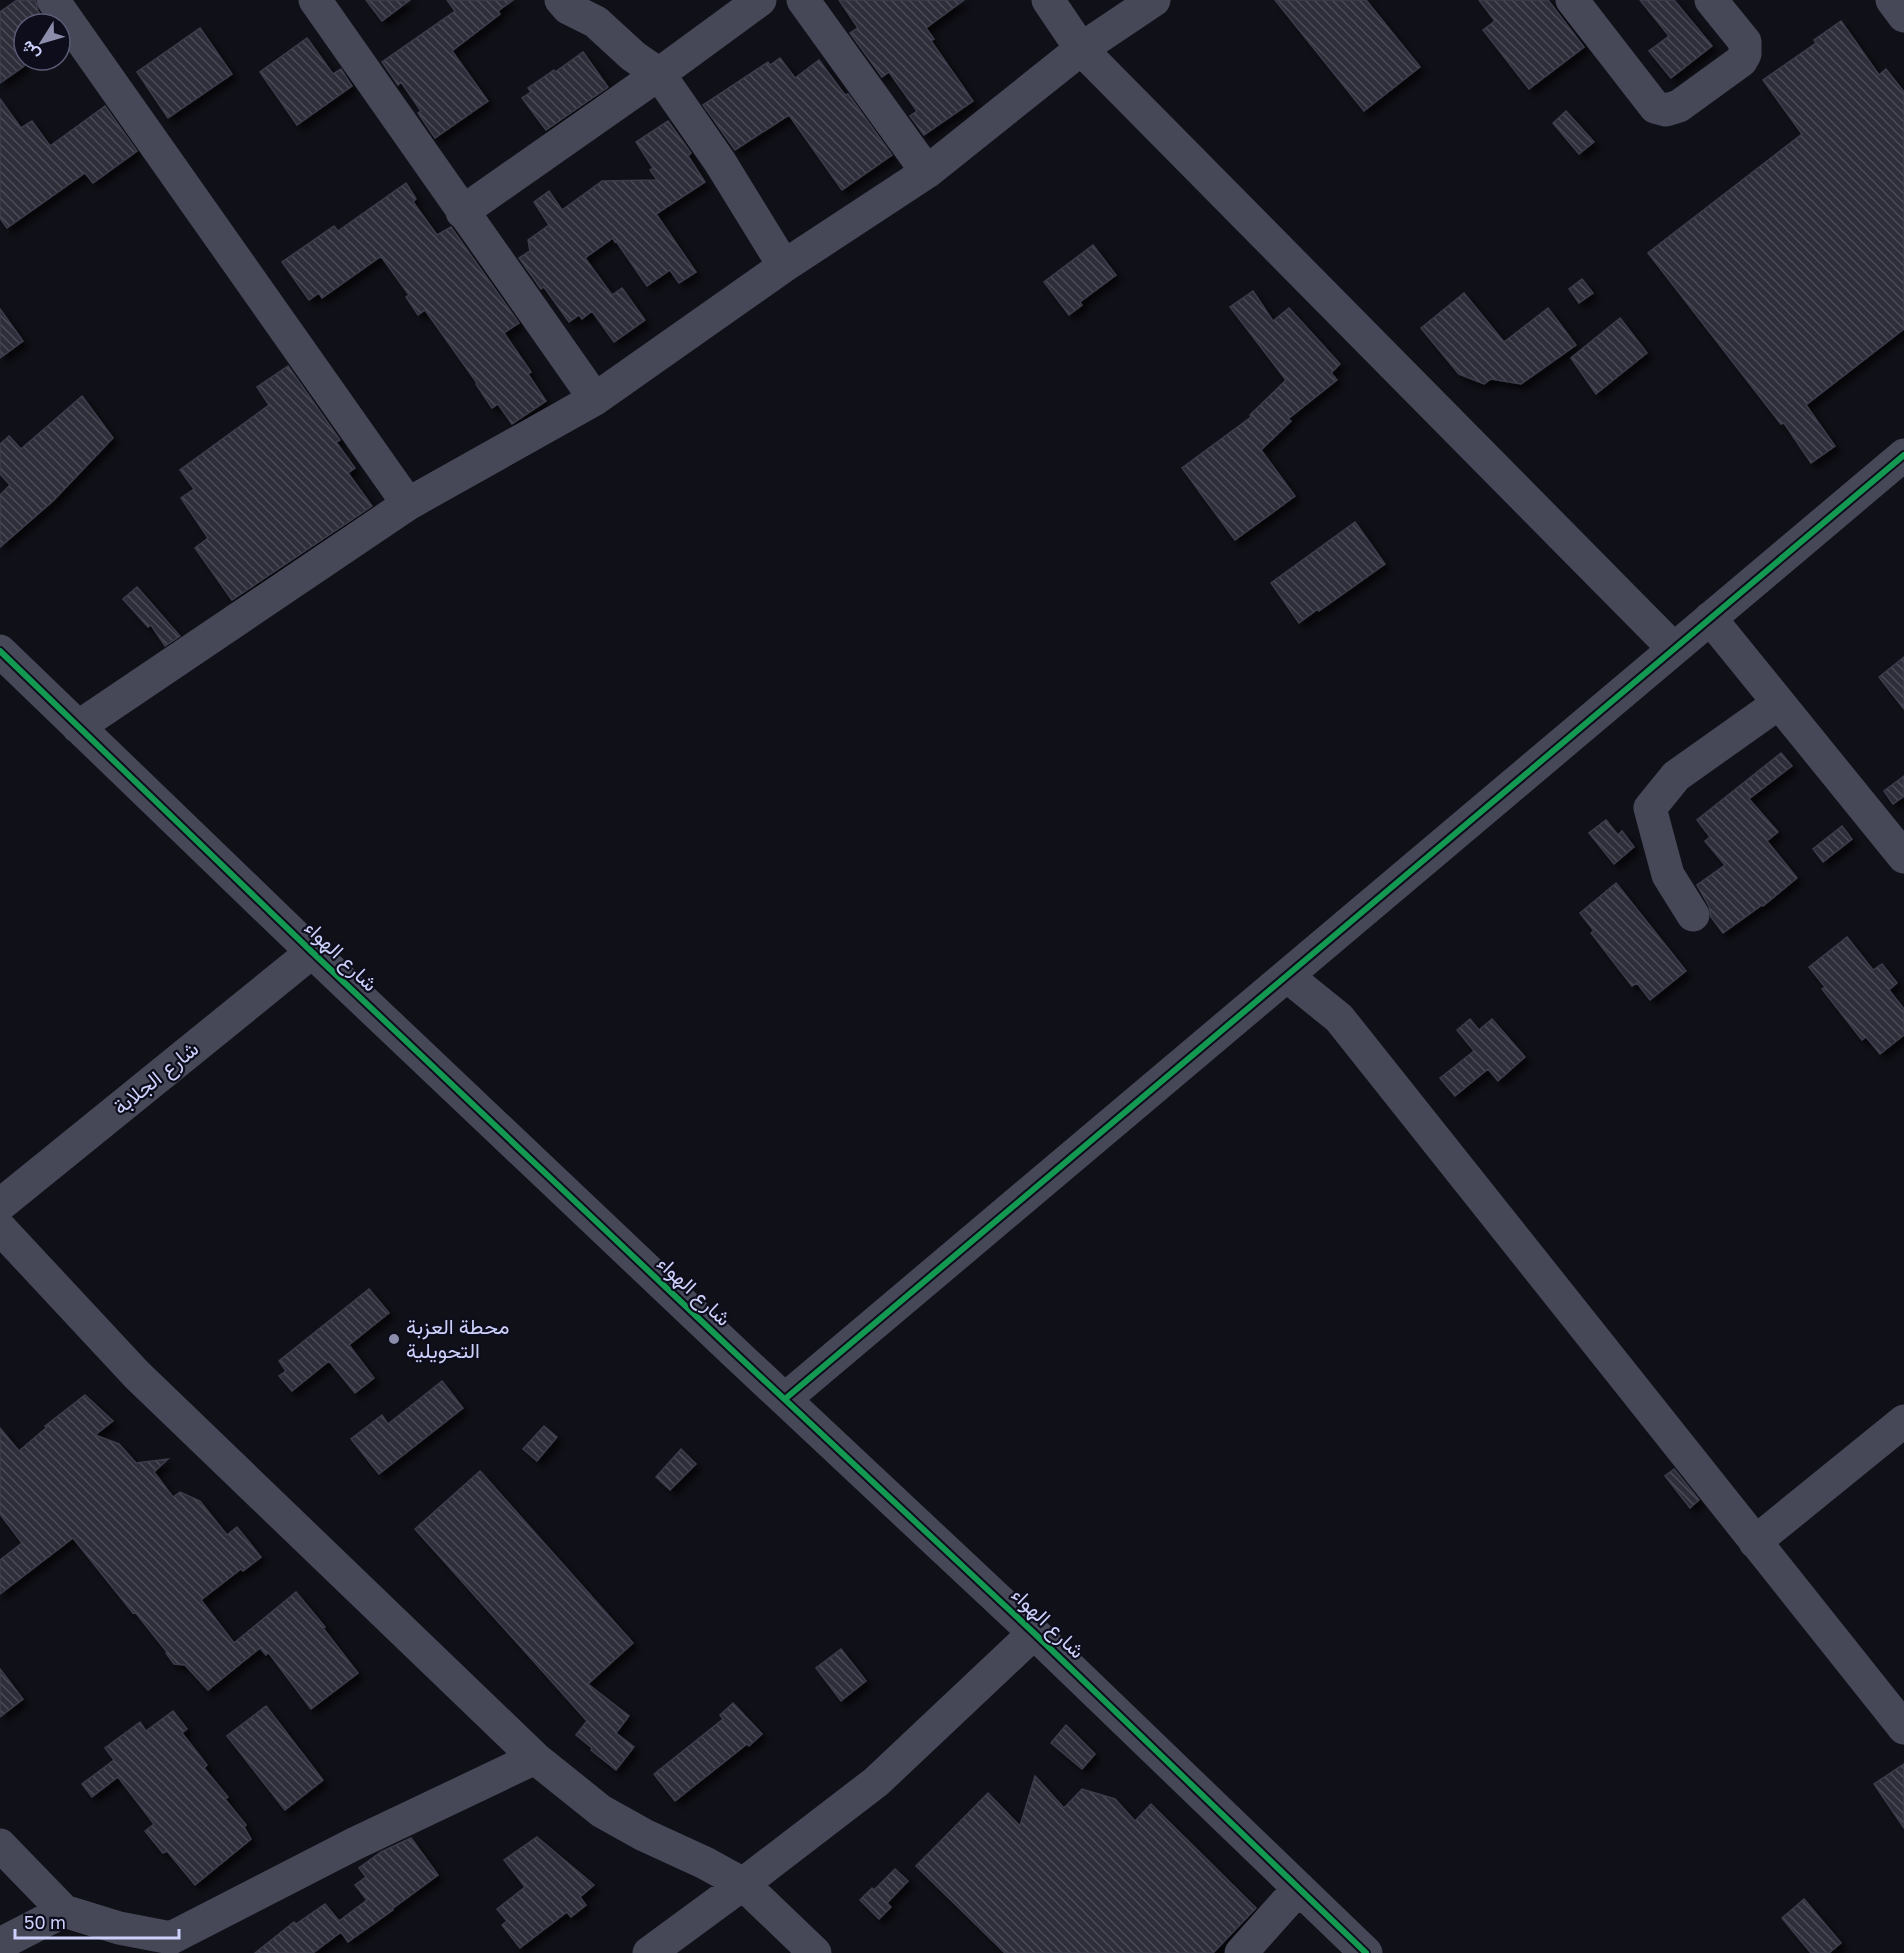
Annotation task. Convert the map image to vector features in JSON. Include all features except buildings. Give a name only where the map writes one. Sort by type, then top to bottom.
[{"type":"street","points":[[53,0],[408,504]]},
{"type":"street","points":[[315,0],[595,399]]},
{"type":"street","points":[[561,0],[568,8],[596,22],[633,56],[659,74],[720,162],[784,266]]},
{"type":"street","points":[[462,212],[760,0]]},
{"type":"street","points":[[803,0],[927,172]]},
{"type":"street","points":[[1048,0],[1081,49],[1674,649]]},
{"type":"street","points":[[78,727],[408,504],[595,399],[784,266],[927,172],[1081,49],[1154,0]]},
{"type":"street","points":[[1586,5],[1655,107],[1666,110],[1679,106],[1741,61],[1745,54],[1745,42],[1711,0]]},
{"type":"street","points":[[1892,0],[1904,16]]},
{"type":"street","points":[[785,1399],[1904,455]]},
{"type":"street","points":[[1710,618],[1904,857]]},
{"type":"street","name":"شارع الهواء","points":[[0,651],[312,952],[1034,1633],[1366,1953]]},
{"type":"street","points":[[1693,915],[1668,875],[1650,808],[1676,776],[1779,703]]},
{"type":"street","name":"شارع الجلابة","points":[[0,1205],[312,952]]},
{"type":"street","points":[[1287,976],[1339,1018],[1904,1728]]},
{"type":"street","points":[[0,1228],[137,1375],[535,1758],[601,1811],[742,1884],[815,1953]]},
{"type":"street","points":[[1755,1542],[1904,1421]]},
{"type":"street","points":[[649,1953],[876,1782],[1034,1633]]},
{"type":"street","points":[[0,1845],[64,1911],[172,1946],[354,1844],[535,1758]]},
{"type":"street","points":[[1241,1953],[1299,1888]]},
{"type":"street","points":[[0,1944],[64,1911]]},
{"type":"cycle path","points":[[785,1399],[1904,455]]},
{"type":"cycle path","points":[[0,651],[312,952],[1034,1633],[1366,1953]]},
{"type":"place","name":"محطة العزبة التحويلية","points":[[394,1339]]}]
